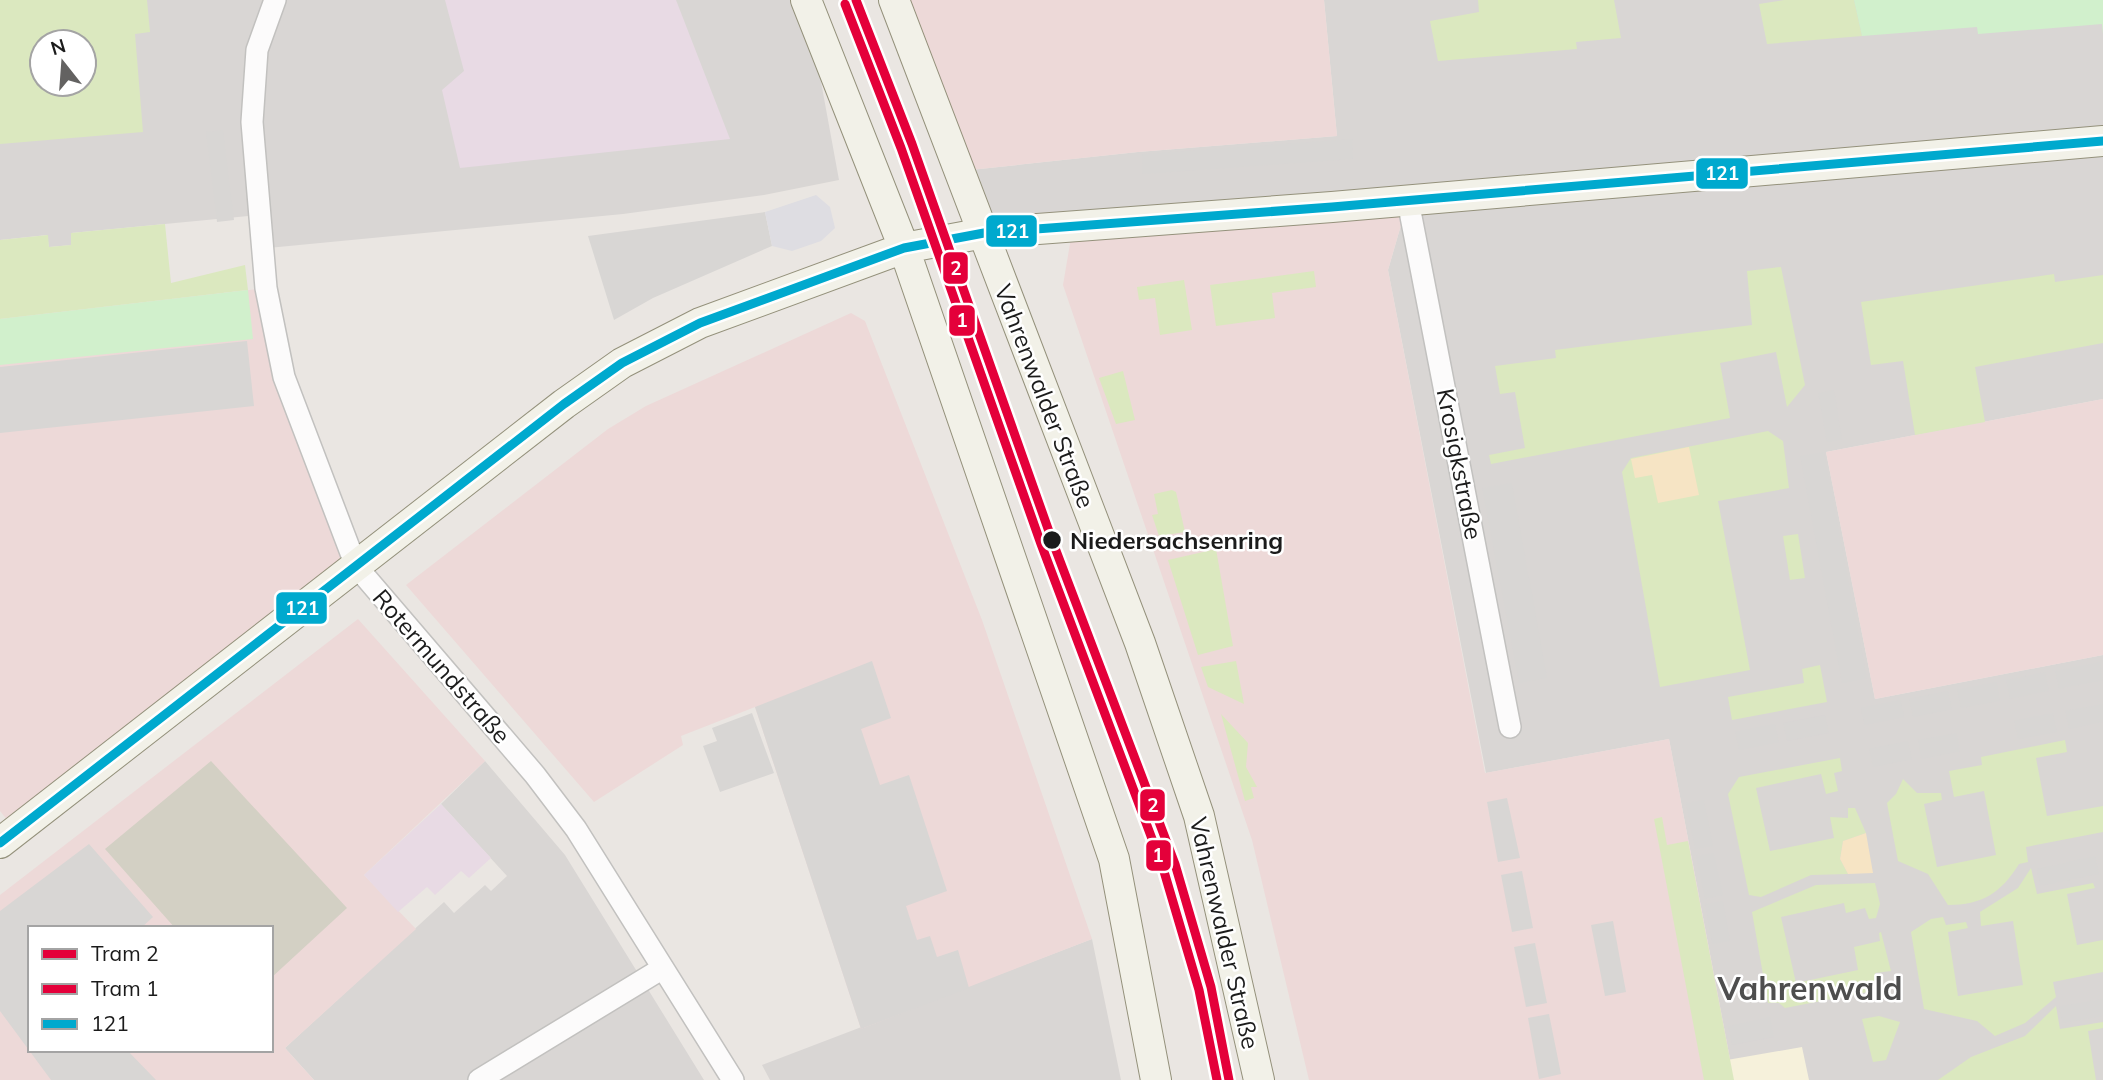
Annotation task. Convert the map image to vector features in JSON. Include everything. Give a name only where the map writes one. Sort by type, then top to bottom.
[{"type":"street","name":"Rotermundstraße","points":[[275,0],[257,50],[252,122],[267,288],[284,377],[356,566],[542,783],[593,853],[733,1080]]},
{"type":"street","points":[[806,0],[904,248],[1114,859],[1156,1080]]},
{"type":"street","name":"Vahrenwalder Straße","points":[[894,0],[1140,643],[1199,816],[1259,1080]]},
{"type":"street","points":[[0,843],[564,404],[622,363],[700,323],[904,248],[984,233],[1408,201],[2103,141]]},
{"type":"street","name":"Krosigkstraße","points":[[1408,201],[1510,727]]},
{"type":"street","points":[[479,1080],[663,968]]},
{"type":"shaded area","points":[[0,0],[806,0],[839,180],[764,195],[623,214],[268,248],[258,215],[71,233],[72,245],[49,247],[47,235],[0,240]]},
{"type":"shaded area","points":[[445,0],[676,0],[730,139],[460,168],[442,90],[464,71]]},
{"type":"shaded area","points":[[894,0],[1324,0],[1337,136],[1138,152],[961,171]]},
{"type":"shaded area","points":[[1324,0],[2103,0],[2103,399],[1826,452],[1875,699],[2103,655],[2103,1080],[1734,1080],[1669,739],[1486,773],[1388,270],[1408,201],[984,233],[961,171],[1138,152],[1337,136]]},
{"type":"shaded area","points":[[223,130],[234,220],[217,222],[206,132]]},
{"type":"shaded area","points":[[1352,139],[1353,159],[1143,174],[1142,154]]},
{"type":"shaded area","points":[[816,195],[830,207],[835,228],[821,241],[792,251],[772,246],[765,212]]},
{"type":"shaded area","points":[[1408,201],[1388,270],[1485,773],[1669,739],[1734,1080],[1309,1080],[1252,840],[1063,285],[1073,226]]},
{"type":"shaded area","points":[[765,212],[772,246],[653,298],[614,320],[588,236]]},
{"type":"shaded area","points":[[266,288],[356,566],[16,831],[0,811],[0,319]]},
{"type":"shaded area","points":[[851,313],[865,321],[982,620],[1092,939],[861,1029],[755,707],[681,736],[683,745],[594,802],[406,585],[608,429],[646,406]]},
{"type":"shaded area","points":[[247,341],[254,406],[0,433],[0,367]]},
{"type":"shaded area","points":[[1834,390],[1842,439],[1827,442],[1818,393]]},
{"type":"shaded area","points":[[2103,399],[2103,655],[1875,699],[1826,452]]},
{"type":"shaded area","points":[[1824,452],[1867,678],[1842,683],[1800,456]]},
{"type":"shaded area","points":[[1512,483],[1547,678],[1519,683],[1482,488]]},
{"type":"shaded area","points":[[358,619],[485,761],[364,875],[416,929],[285,1048],[314,1080],[0,1080],[0,895]]},
{"type":"shaded area","points":[[872,661],[891,718],[861,729],[880,785],[909,775],[947,891],[906,906],[917,940],[930,936],[937,957],[958,950],[969,988],[861,1029],[755,707]]},
{"type":"shaded area","points":[[2100,662],[2103,680],[2059,689],[2055,671]]},
{"type":"shaded area","points":[[2045,672],[2049,691],[2010,699],[2006,680]]},
{"type":"shaded area","points":[[1997,682],[2000,701],[1961,708],[1957,690]]},
{"type":"shaded area","points":[[1948,691],[1952,709],[1913,717],[1909,699]]},
{"type":"shaded area","points":[[1901,700],[1904,717],[1864,725],[1861,708]]},
{"type":"shaded area","points":[[2103,704],[2103,722],[2069,729],[2065,711]]},
{"type":"shaded area","points":[[752,713],[774,773],[720,792],[703,746],[717,741],[712,728]]},
{"type":"shaded area","points":[[2053,713],[2057,732],[2018,739],[2014,721]]},
{"type":"shaded area","points":[[1825,715],[1829,733],[1787,741],[1783,723]]},
{"type":"shaded area","points":[[1775,724],[1779,742],[1739,750],[1735,732]]},
{"type":"shaded area","points":[[1957,733],[1960,751],[1921,759],[1918,740]]},
{"type":"shaded area","points":[[1908,741],[1912,759],[1873,767],[1869,749]]},
{"type":"shaded area","points":[[211,761],[347,908],[273,976],[273,926],[173,926],[105,849]]},
{"type":"shaded area","points":[[485,761],[565,855],[704,1080],[314,1080],[285,1048],[444,902],[454,913],[485,885],[491,891],[507,876],[441,804]]},
{"type":"shaded area","points":[[1507,798],[1520,858],[1498,862],[1487,802]]},
{"type":"shaded area","points":[[1704,800],[1713,846],[1695,849],[1686,803]]},
{"type":"shaded area","points":[[441,804],[491,858],[469,878],[461,871],[435,895],[427,887],[398,912],[364,875]]},
{"type":"shaded area","points":[[89,844],[153,917],[143,926],[28,926],[28,1049],[0,1011],[0,911]]},
{"type":"shaded area","points":[[1714,853],[1723,895],[1705,899],[1696,856]]},
{"type":"shaded area","points":[[2095,856],[2099,874],[2040,886],[2037,869]]},
{"type":"shaded area","points":[[1522,871],[1533,928],[1512,932],[1501,875]]},
{"type":"shaded area","points":[[1723,901],[1730,941],[1712,944],[1705,904]]},
{"type":"shaded area","points":[[1613,921],[1626,992],[1605,996],[1591,925]]},
{"type":"shaded area","points":[[1092,939],[1121,1080],[770,1080],[762,1065]]},
{"type":"shaded area","points":[[1535,943],[1547,1003],[1526,1007],[1514,947]]},
{"type":"shaded area","points":[[2103,999],[2103,1016],[2062,1023],[2059,1006]]},
{"type":"shaded area","points":[[1549,1014],[1561,1074],[1539,1079],[1528,1018]]},
{"type":"shaded area","points":[[1770,1017],[1774,1037],[1732,1045],[1728,1026]]},
{"type":"shaded area","points":[[1802,1047],[1809,1080],[1731,1080],[1727,1060]]},
{"type":"shaded area","points":[[30,1052],[129,1052],[156,1080],[51,1080]]},
{"type":"green space","points":[[0,0],[147,0],[150,32],[135,34],[143,132],[0,144]]},
{"type":"green space","points":[[1478,0],[1614,0],[1621,38],[1576,42],[1577,49],[1438,61],[1430,21],[1479,12]]},
{"type":"green space","points":[[1784,0],[1854,0],[1862,36],[1767,44],[1759,4]]},
{"type":"green space","points":[[1854,0],[2103,0],[2103,34],[2102,24],[1978,34],[1977,27],[1862,36]]},
{"type":"green space","points":[[165,224],[171,283],[245,265],[248,290],[0,319],[0,240],[48,235],[49,247],[71,245],[71,233]]},
{"type":"green space","points":[[1781,267],[1805,385],[1787,407],[1776,352],[1720,363],[1730,418],[1491,464],[1489,455],[1525,448],[1515,392],[1500,394],[1495,366],[1556,358],[1555,350],[1752,325],[1747,271]]},
{"type":"green space","points":[[1314,271],[1316,287],[1272,293],[1275,318],[1216,326],[1210,285]]},
{"type":"green space","points":[[2054,274],[2055,282],[2103,275],[2103,343],[1975,367],[1985,422],[1915,435],[1903,361],[1871,365],[1861,302]]},
{"type":"green space","points":[[1184,280],[1192,330],[1160,335],[1155,298],[1139,300],[1137,287]]},
{"type":"green space","points":[[248,290],[253,339],[0,365],[0,319]]},
{"type":"green space","points":[[1123,371],[1135,420],[1116,424],[1099,378]]},
{"type":"green space","points":[[1768,431],[1783,441],[1789,488],[1718,501],[1750,670],[1660,687],[1622,472],[1631,458]]},
{"type":"green space","points":[[1172,490],[1176,492],[1185,532],[1159,536],[1152,515],[1158,514],[1154,494]]},
{"type":"green space","points":[[1798,534],[1805,578],[1790,580],[1783,536]]},
{"type":"green space","points":[[1216,549],[1233,646],[1198,655],[1168,560]]},
{"type":"green space","points":[[1236,661],[1244,704],[1208,687],[1201,667]]},
{"type":"green space","points":[[1820,665],[1827,702],[1732,720],[1728,697],[1804,683],[1802,669]]},
{"type":"green space","points":[[1221,714],[1248,743],[1246,767],[1257,787],[1251,787],[1254,798],[1245,801]]},
{"type":"green space","points":[[2065,740],[2067,752],[2036,758],[2047,816],[2103,806],[2103,832],[2026,847],[2028,862],[2019,864],[1998,890],[1971,903],[1948,905],[1928,874],[1898,861],[1887,803],[1896,794],[1903,779],[1917,793],[1941,793],[1942,800],[1924,804],[1937,867],[1996,855],[1984,791],[1954,797],[1949,771],[1982,765],[1981,757]]},
{"type":"green space","points":[[1840,758],[1842,771],[1834,773],[1838,791],[1826,794],[1821,774],[1756,788],[1770,851],[1834,838],[1830,817],[1848,818],[1848,808],[1855,808],[1866,833],[1843,841],[1840,859],[1848,874],[1811,875],[1761,897],[1749,895],[1728,794],[1739,777]]},
{"type":"green space","points":[[1662,817],[1667,845],[1688,841],[1734,1080],[1704,1080],[1654,819]]},
{"type":"green space","points":[[2031,868],[2037,894],[2093,883],[2095,888],[2067,894],[2077,945],[2103,940],[2103,972],[2053,982],[2056,997],[2025,1023],[1995,1036],[1977,1021],[1924,1009],[1911,932],[1931,919],[1943,917],[1946,925],[1966,922],[1968,928],[1948,932],[1958,996],[2023,985],[2013,921],[1981,926],[1980,912],[2018,888]]},
{"type":"green space","points":[[1875,883],[1880,904],[1876,918],[1869,919],[1865,908],[1846,913],[1844,903],[1781,917],[1796,983],[1858,970],[1854,947],[1880,941],[1881,932],[1891,971],[1875,973],[1878,990],[1785,1008],[1779,1003],[1768,1003],[1752,912],[1816,885]]},
{"type":"green space","points":[[2056,1006],[2060,1029],[2103,1022],[2103,1028],[2088,1031],[2096,1080],[1938,1080],[1971,1057],[2025,1036]]},
{"type":"green space","points":[[1879,1016],[1900,1022],[1886,1060],[1873,1062],[1862,1019]]},
{"type":"sand","points":[[1689,447],[1699,495],[1658,503],[1652,475],[1635,478],[1631,459]]},
{"type":"sand","points":[[1866,833],[1873,873],[1848,874],[1840,859],[1843,841]]},
{"type":"tram line","name":"2","points":[[856,0],[912,144],[1052,540],[1175,864],[1211,987],[1229,1080]]},
{"type":"tram line","name":"1","points":[[845,4],[901,148],[1041,544],[1163,868],[1199,990],[1217,1080]]},
{"type":"transit line","name":"121","points":[[0,843],[564,404],[622,363],[700,323],[904,248],[984,233],[1332,207],[2103,141]]},
{"type":"place","name":"Niedersachsenring","points":[[1052,540]]},
{"type":"district","name":"Vahrenwald","points":[[1810,988]]}]
